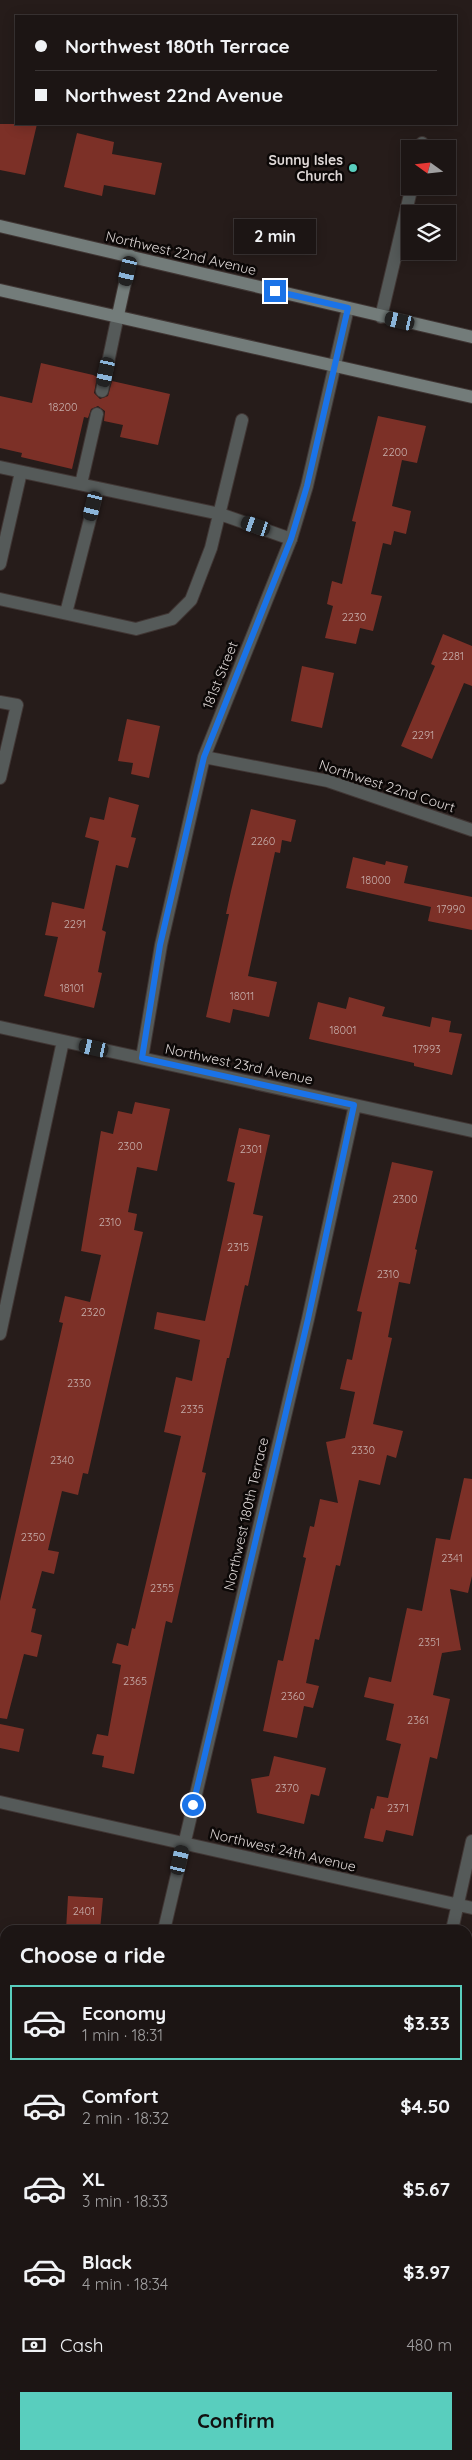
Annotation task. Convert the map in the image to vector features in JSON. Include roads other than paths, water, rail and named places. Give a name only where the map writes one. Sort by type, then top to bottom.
[{"type":"main road","name":"Northwest 22nd Avenue","points":[[0,226],[472,337]]},
{"type":"main road","points":[[118,315],[131,256]]},
{"type":"main road","points":[[0,290],[118,315],[472,397]]},
{"type":"street","points":[[381,317],[410,195]]},
{"type":"street","name":"181st Street","points":[[142,1058],[160,945],[204,757],[291,539],[307,486],[348,308]]},
{"type":"street","points":[[102,391],[118,315]]},
{"type":"street","points":[[81,484],[97,414]]},
{"type":"street","points":[[0,599],[136,629],[172,619],[191,600],[211,548],[242,420]]},
{"type":"street","points":[[0,467],[220,514],[291,539]]},
{"type":"street","points":[[0,564],[21,472]]},
{"type":"street","points":[[66,613],[98,488]]},
{"type":"street","points":[[0,702],[17,706],[0,778]]},
{"type":"street","name":"Northwest 22nd Court","points":[[204,757],[328,781],[472,830]]},
{"type":"street","name":"Northwest 23rd Avenue","points":[[0,1028],[472,1131]]},
{"type":"street","points":[[0,1334],[62,1041]]},
{"type":"street","name":"Northwest 180th Terrace","points":[[165,1925],[308,1319],[354,1105]]},
{"type":"street","name":"Northwest 24th Avenue","points":[[0,1802],[472,1908]]},
{"type":"street","points":[[453,1925],[472,1841]]},
{"type":"place","name":"Sunny Isles Church","points":[[353,168]]}]
